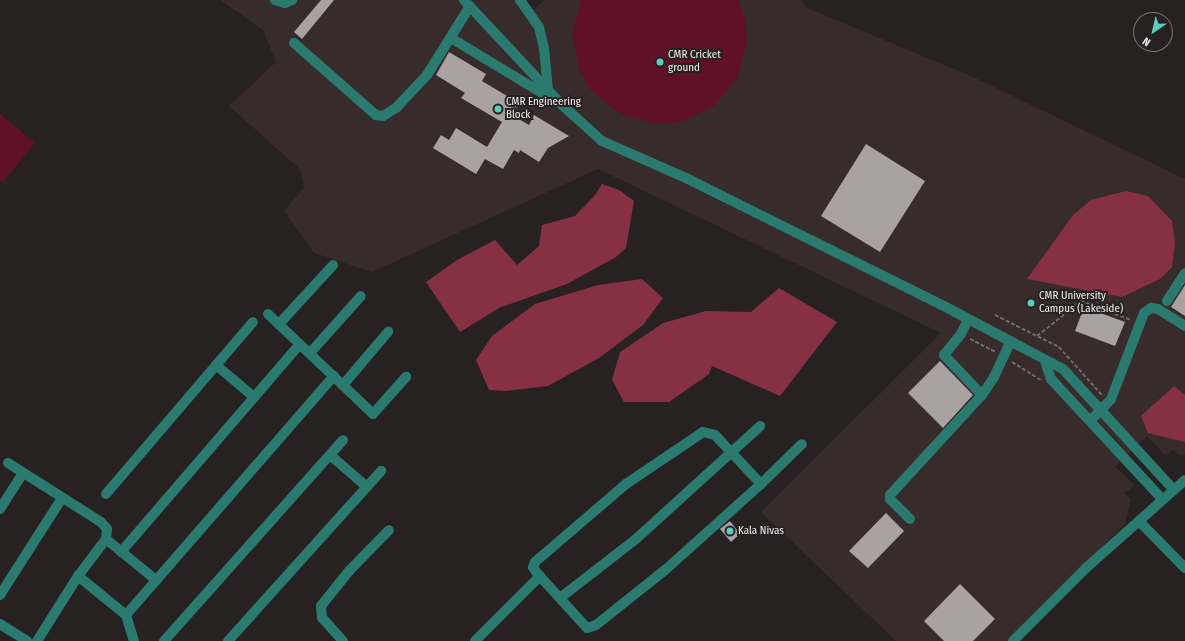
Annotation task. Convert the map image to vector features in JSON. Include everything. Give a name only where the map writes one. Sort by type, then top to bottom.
[{"type":"street","points":[[275,0],[285,4],[292,0]]},
{"type":"street","points":[[520,0],[536,19],[539,27],[544,48],[548,90]]},
{"type":"street","points":[[294,43],[376,115],[383,116],[396,108],[427,75],[451,38],[467,3],[561,104],[595,136],[614,148],[688,179],[1063,369],[1174,490]]},
{"type":"street","points":[[451,38],[561,104]]},
{"type":"street","points":[[278,324],[333,264]]},
{"type":"street","points":[[1167,301],[1185,273]]},
{"type":"street","points":[[310,353],[361,296]]},
{"type":"street","points":[[1090,421],[1101,412],[1109,402],[1144,313],[1155,308],[1185,326]]},
{"type":"street","points":[[268,314],[373,414],[406,377]]},
{"type":"street","points":[[968,320],[961,334],[944,354],[982,395]]},
{"type":"street","points":[[106,494],[253,322]]},
{"type":"street","points":[[343,385],[388,332]]},
{"type":"street","points":[[910,519],[890,499],[890,495],[982,395],[1010,342]]},
{"type":"street","points":[[121,552],[300,344]]},
{"type":"street","points":[[1045,361],[1051,379],[1162,499]]},
{"type":"street","points":[[216,365],[254,397]]},
{"type":"street","points":[[126,615],[334,376]]},
{"type":"street","points":[[560,598],[636,539],[760,426]]},
{"type":"street","points":[[761,484],[715,435],[704,432],[626,484],[535,562],[534,567],[540,576],[583,625],[591,628],[665,570],[761,484],[802,444]]},
{"type":"street","points":[[164,641],[343,440]]},
{"type":"street","points":[[330,455],[367,487]]},
{"type":"street","points":[[8,463],[101,522],[107,529],[106,539],[78,576],[37,641]]},
{"type":"street","points":[[228,641],[381,471]]},
{"type":"street","points":[[0,509],[23,473]]},
{"type":"street","points":[[1013,641],[1060,593],[1162,499],[1185,480]]},
{"type":"street","points":[[0,595],[62,498]]},
{"type":"street","points":[[1139,521],[1185,568]]},
{"type":"street","points":[[343,641],[322,618],[321,606],[349,571],[389,530]]},
{"type":"street","points":[[106,539],[156,580]]},
{"type":"street","points":[[78,576],[126,615],[134,641]]},
{"type":"street","points":[[475,641],[540,576]]},
{"type":"street","points":[[0,624],[27,641]]},
{"type":"path","points":[[1037,336],[1081,301],[1139,323]]},
{"type":"path","points":[[995,315],[1059,347],[1109,402]]},
{"type":"path","points":[[961,334],[1003,357]]},
{"type":"shaded area","name":"CMR University Campus (Lakeside)","points":[[220,0],[524,0],[533,10],[544,0],[801,0],[807,8],[971,76],[1185,179],[1185,455],[1179,455],[1173,449],[1166,456],[1147,436],[1115,467],[1135,485],[1125,493],[1131,499],[1125,524],[1007,641],[896,641],[761,512],[941,333],[598,169],[372,272],[314,253],[284,211],[304,188],[301,170],[229,106],[276,62],[263,30]]},
{"type":"shaded area","name":"CMR Cricket ground","points":[[581,0],[738,0],[745,19],[747,43],[737,78],[714,106],[681,122],[656,124],[620,114],[591,91],[579,69],[572,33]]},
{"type":"shaded area","points":[[0,114],[35,143],[3,182],[0,181]]},
{"type":"shaded area","points":[[602,184],[619,190],[634,201],[626,248],[616,257],[567,284],[499,308],[460,332],[426,282],[457,260],[495,240],[517,265],[539,246],[542,225],[575,216],[595,195]]},
{"type":"shaded area","points":[[1126,191],[1148,196],[1172,221],[1175,243],[1172,267],[1160,279],[1122,297],[1027,279],[1073,215],[1091,200]]},
{"type":"shaded area","points":[[642,279],[663,298],[643,325],[599,358],[548,386],[506,391],[489,390],[476,360],[492,336],[535,304],[598,285]]},
{"type":"shaded area","points":[[779,288],[837,322],[780,396],[712,366],[709,374],[669,402],[624,402],[612,380],[620,352],[663,323],[706,311],[751,312]]},
{"type":"shaded area","points":[[1174,386],[1185,395],[1185,442],[1148,433],[1141,416]]},
{"type":"building","points":[[321,0],[334,0],[302,39],[294,32]]},
{"type":"building","name":"CMR Engineering Block","points":[[449,52],[486,74],[482,81],[519,103],[512,115],[529,125],[534,115],[569,136],[548,148],[539,162],[520,150],[519,153],[514,150],[503,169],[485,159],[476,174],[433,148],[441,135],[449,140],[456,128],[487,147],[502,122],[461,98],[465,93],[436,75]]},
{"type":"building","points":[[866,144],[925,181],[880,252],[821,216]]},
{"type":"building","points":[[1185,285],[1185,316],[1171,307]]},
{"type":"building","points":[[1084,307],[1125,322],[1115,346],[1075,331]]},
{"type":"building","points":[[940,361],[973,395],[943,428],[908,393]]},
{"type":"building","points":[[886,513],[904,531],[868,568],[849,551]]},
{"type":"building","name":"Kala Nivas","points":[[730,521],[740,534],[731,542],[720,529]]},
{"type":"building","points":[[960,584],[995,619],[973,641],[944,641],[924,621]]},
{"type":"place","name":"CMR Cricket ground","points":[[660,62]]},
{"type":"place","name":"CMR Engineering Block","points":[[498,109]]},
{"type":"place","name":"CMR University Campus (Lakeside)","points":[[1031,303]]},
{"type":"place","name":"Kala Nivas","points":[[730,531]]}]
